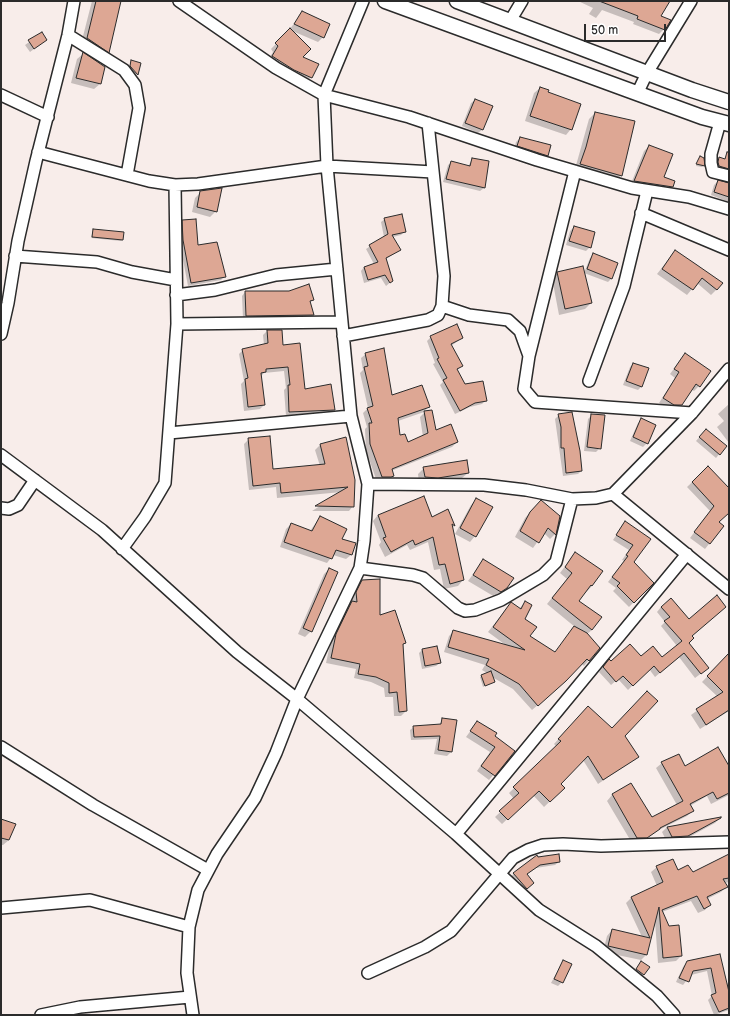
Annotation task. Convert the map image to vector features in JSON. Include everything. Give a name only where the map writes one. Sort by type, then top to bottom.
[{"type":"main road","points":[[385,1],[702,118],[725,123]]},
{"type":"main road","points":[[457,1],[647,73],[729,102]]},
{"type":"street","points":[[1,334],[15,256],[38,152],[68,35],[74,1]]},
{"type":"street","points":[[179,1],[276,68],[324,95],[428,124],[632,188],[689,197],[729,209]]},
{"type":"street","points":[[193,1015],[187,973],[189,927],[198,890],[217,854],[255,798],[276,753],[297,698],[360,568],[364,541],[368,484],[351,416],[327,166],[324,95],[363,1]]},
{"type":"street","points":[[510,21],[522,1]]},
{"type":"street","points":[[637,94],[647,73],[691,1]]},
{"type":"street","points":[[68,35],[124,70],[135,85],[139,108],[127,175]]},
{"type":"street","points":[[1,95],[48,117]]},
{"type":"street","points":[[725,123],[711,154],[711,163],[713,172],[729,176]]},
{"type":"street","points":[[343,336],[428,320],[438,315],[442,306],[444,276],[428,124]]},
{"type":"street","points":[[38,152],[175,186],[327,166],[433,172]]},
{"type":"street","points":[[575,171],[529,356],[524,389],[535,402],[692,413]]},
{"type":"street","points":[[122,548],[145,517],[165,482],[177,324],[175,186]]},
{"type":"street","points":[[589,381],[624,286],[647,191]]},
{"type":"street","points":[[641,213],[729,250]]},
{"type":"street","points":[[15,256],[97,262],[132,272],[176,280]]},
{"type":"street","points":[[176,295],[215,290],[276,275],[337,269]]},
{"type":"street","points":[[442,306],[469,315],[508,320],[520,331],[529,356]]},
{"type":"street","points":[[177,324],[342,322]]},
{"type":"street","points":[[368,484],[484,485],[526,490],[572,499],[596,498],[613,494],[692,413],[729,369]]},
{"type":"street","points":[[169,433],[351,416]]},
{"type":"street","points":[[1,455],[102,530],[237,652],[297,698],[456,834],[539,910],[596,946],[657,996],[674,1015]]},
{"type":"street","points":[[1,508],[9,509],[18,505],[35,480]]},
{"type":"street","points":[[613,494],[729,589]]},
{"type":"street","points":[[360,568],[412,575],[423,578],[458,608],[465,611],[474,610],[501,600],[543,575],[556,562],[572,499]]},
{"type":"street","points":[[456,834],[687,554]]},
{"type":"street","points":[[1,747],[92,805],[208,870]]},
{"type":"street","points":[[368,973],[425,947],[451,931],[513,858],[528,850],[544,845],[563,844],[601,846],[729,842]]},
{"type":"street","points":[[1,908],[90,900],[189,927]]},
{"type":"street","points":[[40,1015],[80,1007],[190,997]]},
{"type":"building","points":[[96,1],[121,1],[109,53],[87,38]]},
{"type":"building","points":[[599,1],[670,1],[661,16],[671,20],[665,30],[637,19],[638,16]]},
{"type":"building","points":[[302,11],[330,24],[324,38],[294,24]]},
{"type":"building","points":[[290,28],[311,49],[303,57],[319,64],[312,78],[294,70],[272,56],[278,46],[275,43]]},
{"type":"building","points":[[42,32],[47,40],[34,49],[28,40]]},
{"type":"building","points":[[83,52],[105,67],[101,84],[76,78]]},
{"type":"building","points":[[131,60],[141,63],[138,75],[130,66]]},
{"type":"building","points":[[540,87],[549,90],[548,92],[581,104],[572,130],[530,116]]},
{"type":"building","points":[[475,99],[493,106],[483,130],[465,123]]},
{"type":"building","points":[[595,112],[635,121],[622,176],[580,164]]},
{"type":"building","points":[[520,137],[551,145],[548,156],[517,146]]},
{"type":"building","points":[[649,145],[673,154],[664,177],[675,181],[673,187],[634,181]]},
{"type":"building","points":[[727,152],[729,152],[729,169],[719,166],[718,162],[719,157],[725,159]]},
{"type":"building","points":[[700,156],[704,158],[705,166],[696,164]]},
{"type":"building","points":[[472,158],[489,161],[485,188],[446,179],[451,161],[470,166]]},
{"type":"building","points":[[718,180],[729,183],[729,197],[714,192]]},
{"type":"building","points":[[222,188],[217,212],[197,207],[200,191]]},
{"type":"building","points":[[402,214],[406,232],[392,235],[401,250],[386,258],[393,281],[390,283],[385,275],[368,280],[364,267],[378,262],[369,245],[388,234],[384,218]]},
{"type":"building","points":[[196,219],[198,245],[217,242],[226,277],[191,283],[183,240],[182,220]]},
{"type":"building","points":[[574,226],[595,232],[591,248],[569,241]]},
{"type":"building","points":[[93,229],[124,232],[123,240],[92,237]]},
{"type":"building","points":[[675,250],[723,283],[717,290],[702,278],[693,290],[662,269]]},
{"type":"building","points":[[593,253],[618,263],[612,279],[587,269]]},
{"type":"building","points":[[583,266],[592,303],[565,309],[557,272]]},
{"type":"building","points":[[309,284],[314,300],[310,301],[314,315],[246,316],[245,291],[289,291]]},
{"type":"building","points":[[457,324],[463,338],[451,344],[463,366],[457,369],[465,384],[483,381],[487,401],[475,403],[460,411],[443,380],[447,378],[437,359],[439,358],[430,336]]},
{"type":"building","points":[[267,330],[282,330],[283,345],[300,343],[305,389],[331,384],[335,410],[289,412],[288,385],[290,385],[288,367],[266,369],[266,372],[261,373],[265,405],[248,407],[245,379],[248,378],[242,349],[268,343]]},
{"type":"building","points":[[384,348],[392,395],[422,385],[430,407],[398,418],[400,435],[405,434],[408,442],[428,433],[424,411],[432,410],[436,430],[451,424],[458,442],[392,469],[394,476],[391,477],[382,477],[370,444],[369,423],[372,423],[367,408],[373,406],[364,367],[368,366],[365,353]]},
{"type":"building","points":[[685,353],[711,371],[700,387],[696,384],[682,405],[674,405],[663,398],[679,372],[674,369]]},
{"type":"building","points":[[633,363],[649,368],[642,387],[626,381]]},
{"type":"building","points":[[572,412],[580,451],[582,471],[566,473],[564,448],[561,448],[561,427],[558,414]]},
{"type":"building","points":[[591,414],[605,415],[601,449],[587,447]]},
{"type":"building","points":[[641,418],[656,425],[648,444],[633,437]]},
{"type":"building","points":[[706,429],[727,446],[720,455],[699,437]]},
{"type":"building","points":[[270,436],[273,469],[325,464],[320,444],[346,437],[355,480],[354,507],[315,506],[348,487],[281,493],[280,483],[253,486],[248,438]]},
{"type":"building","points":[[467,460],[469,473],[438,478],[425,477],[423,467]]},
{"type":"building","points":[[708,466],[729,488],[729,513],[719,522],[724,526],[710,544],[694,532],[714,506],[692,482]]},
{"type":"building","points":[[424,496],[432,517],[448,509],[455,526],[452,524],[464,580],[450,584],[445,564],[439,565],[433,537],[415,545],[413,540],[391,552],[383,538],[386,537],[378,515]]},
{"type":"building","points":[[476,498],[493,507],[476,537],[460,528]]},
{"type":"building","points":[[541,500],[560,516],[556,535],[548,528],[539,543],[520,531],[530,512]]},
{"type":"building","points":[[320,516],[347,529],[342,539],[356,543],[352,555],[336,550],[332,559],[284,542],[291,523],[312,531]]},
{"type":"building","points":[[625,521],[651,539],[634,562],[654,583],[634,603],[617,586],[620,583],[612,577],[628,556],[626,555],[633,545],[616,535]]},
{"type":"building","points":[[575,552],[603,571],[579,601],[602,617],[592,630],[552,598],[572,573],[565,567]]},
{"type":"building","points":[[483,559],[514,578],[507,588],[501,592],[473,575]]},
{"type":"building","points":[[329,568],[338,572],[312,632],[303,628]]},
{"type":"building","points":[[380,579],[380,615],[395,610],[406,643],[403,644],[407,711],[399,712],[397,692],[389,693],[389,683],[376,677],[358,674],[360,664],[331,658],[336,634],[352,601],[357,602],[356,592],[362,580]]},
{"type":"building","points":[[717,595],[726,607],[692,636],[694,638],[689,643],[709,668],[701,674],[684,653],[660,673],[654,666],[633,686],[623,676],[616,682],[603,667],[609,659],[611,661],[630,644],[641,656],[653,646],[662,657],[682,641],[664,621],[670,617],[661,607],[671,598],[689,619]]},
{"type":"building","points":[[525,601],[532,605],[525,619],[537,627],[530,636],[555,652],[574,626],[587,633],[600,648],[589,661],[587,659],[566,681],[538,706],[519,684],[486,665],[489,659],[448,647],[453,630],[525,650],[493,627],[511,602],[521,609]]},
{"type":"building","points":[[437,646],[441,663],[425,666],[422,649]]},
{"type":"building","points":[[729,653],[729,710],[706,725],[696,709],[723,692],[707,676]]},
{"type":"building","points":[[491,671],[495,682],[485,686],[481,675]]},
{"type":"building","points":[[647,691],[658,701],[625,736],[639,757],[603,780],[588,756],[561,784],[565,788],[550,802],[539,791],[508,820],[499,811],[519,793],[513,787],[561,741],[558,739],[588,706],[612,728]]},
{"type":"building","points":[[442,718],[457,720],[452,752],[438,750],[440,736],[414,737],[413,726],[441,724]]},
{"type":"building","points":[[477,721],[497,733],[495,736],[515,751],[495,776],[481,766],[495,747],[470,731]]},
{"type":"building","points":[[718,747],[729,766],[729,793],[717,799],[713,792],[690,804],[694,811],[660,828],[647,838],[637,838],[612,794],[631,783],[652,817],[683,801],[661,762],[679,754],[685,766]]},
{"type":"building","points":[[721,817],[688,836],[672,837],[667,827]]},
{"type":"building","points":[[1,819],[16,824],[9,840],[1,838]]},
{"type":"building","points":[[559,854],[560,862],[540,865],[527,874],[534,883],[527,889],[513,873],[537,855],[538,857]]},
{"type":"building","points":[[729,854],[729,878],[723,879],[728,887],[707,897],[711,905],[704,909],[697,896],[662,910],[669,926],[679,925],[682,956],[663,958],[659,907],[647,955],[608,946],[612,929],[650,938],[631,897],[663,882],[656,866],[673,859],[678,870],[688,865],[693,872]]},
{"type":"building","points":[[720,954],[729,992],[729,1008],[719,1012],[711,995],[716,993],[711,968],[693,971],[689,982],[679,978],[687,961]]},
{"type":"building","points":[[563,960],[572,964],[563,983],[554,979]]},
{"type":"building","points":[[641,961],[650,967],[644,975],[636,969]]}]
